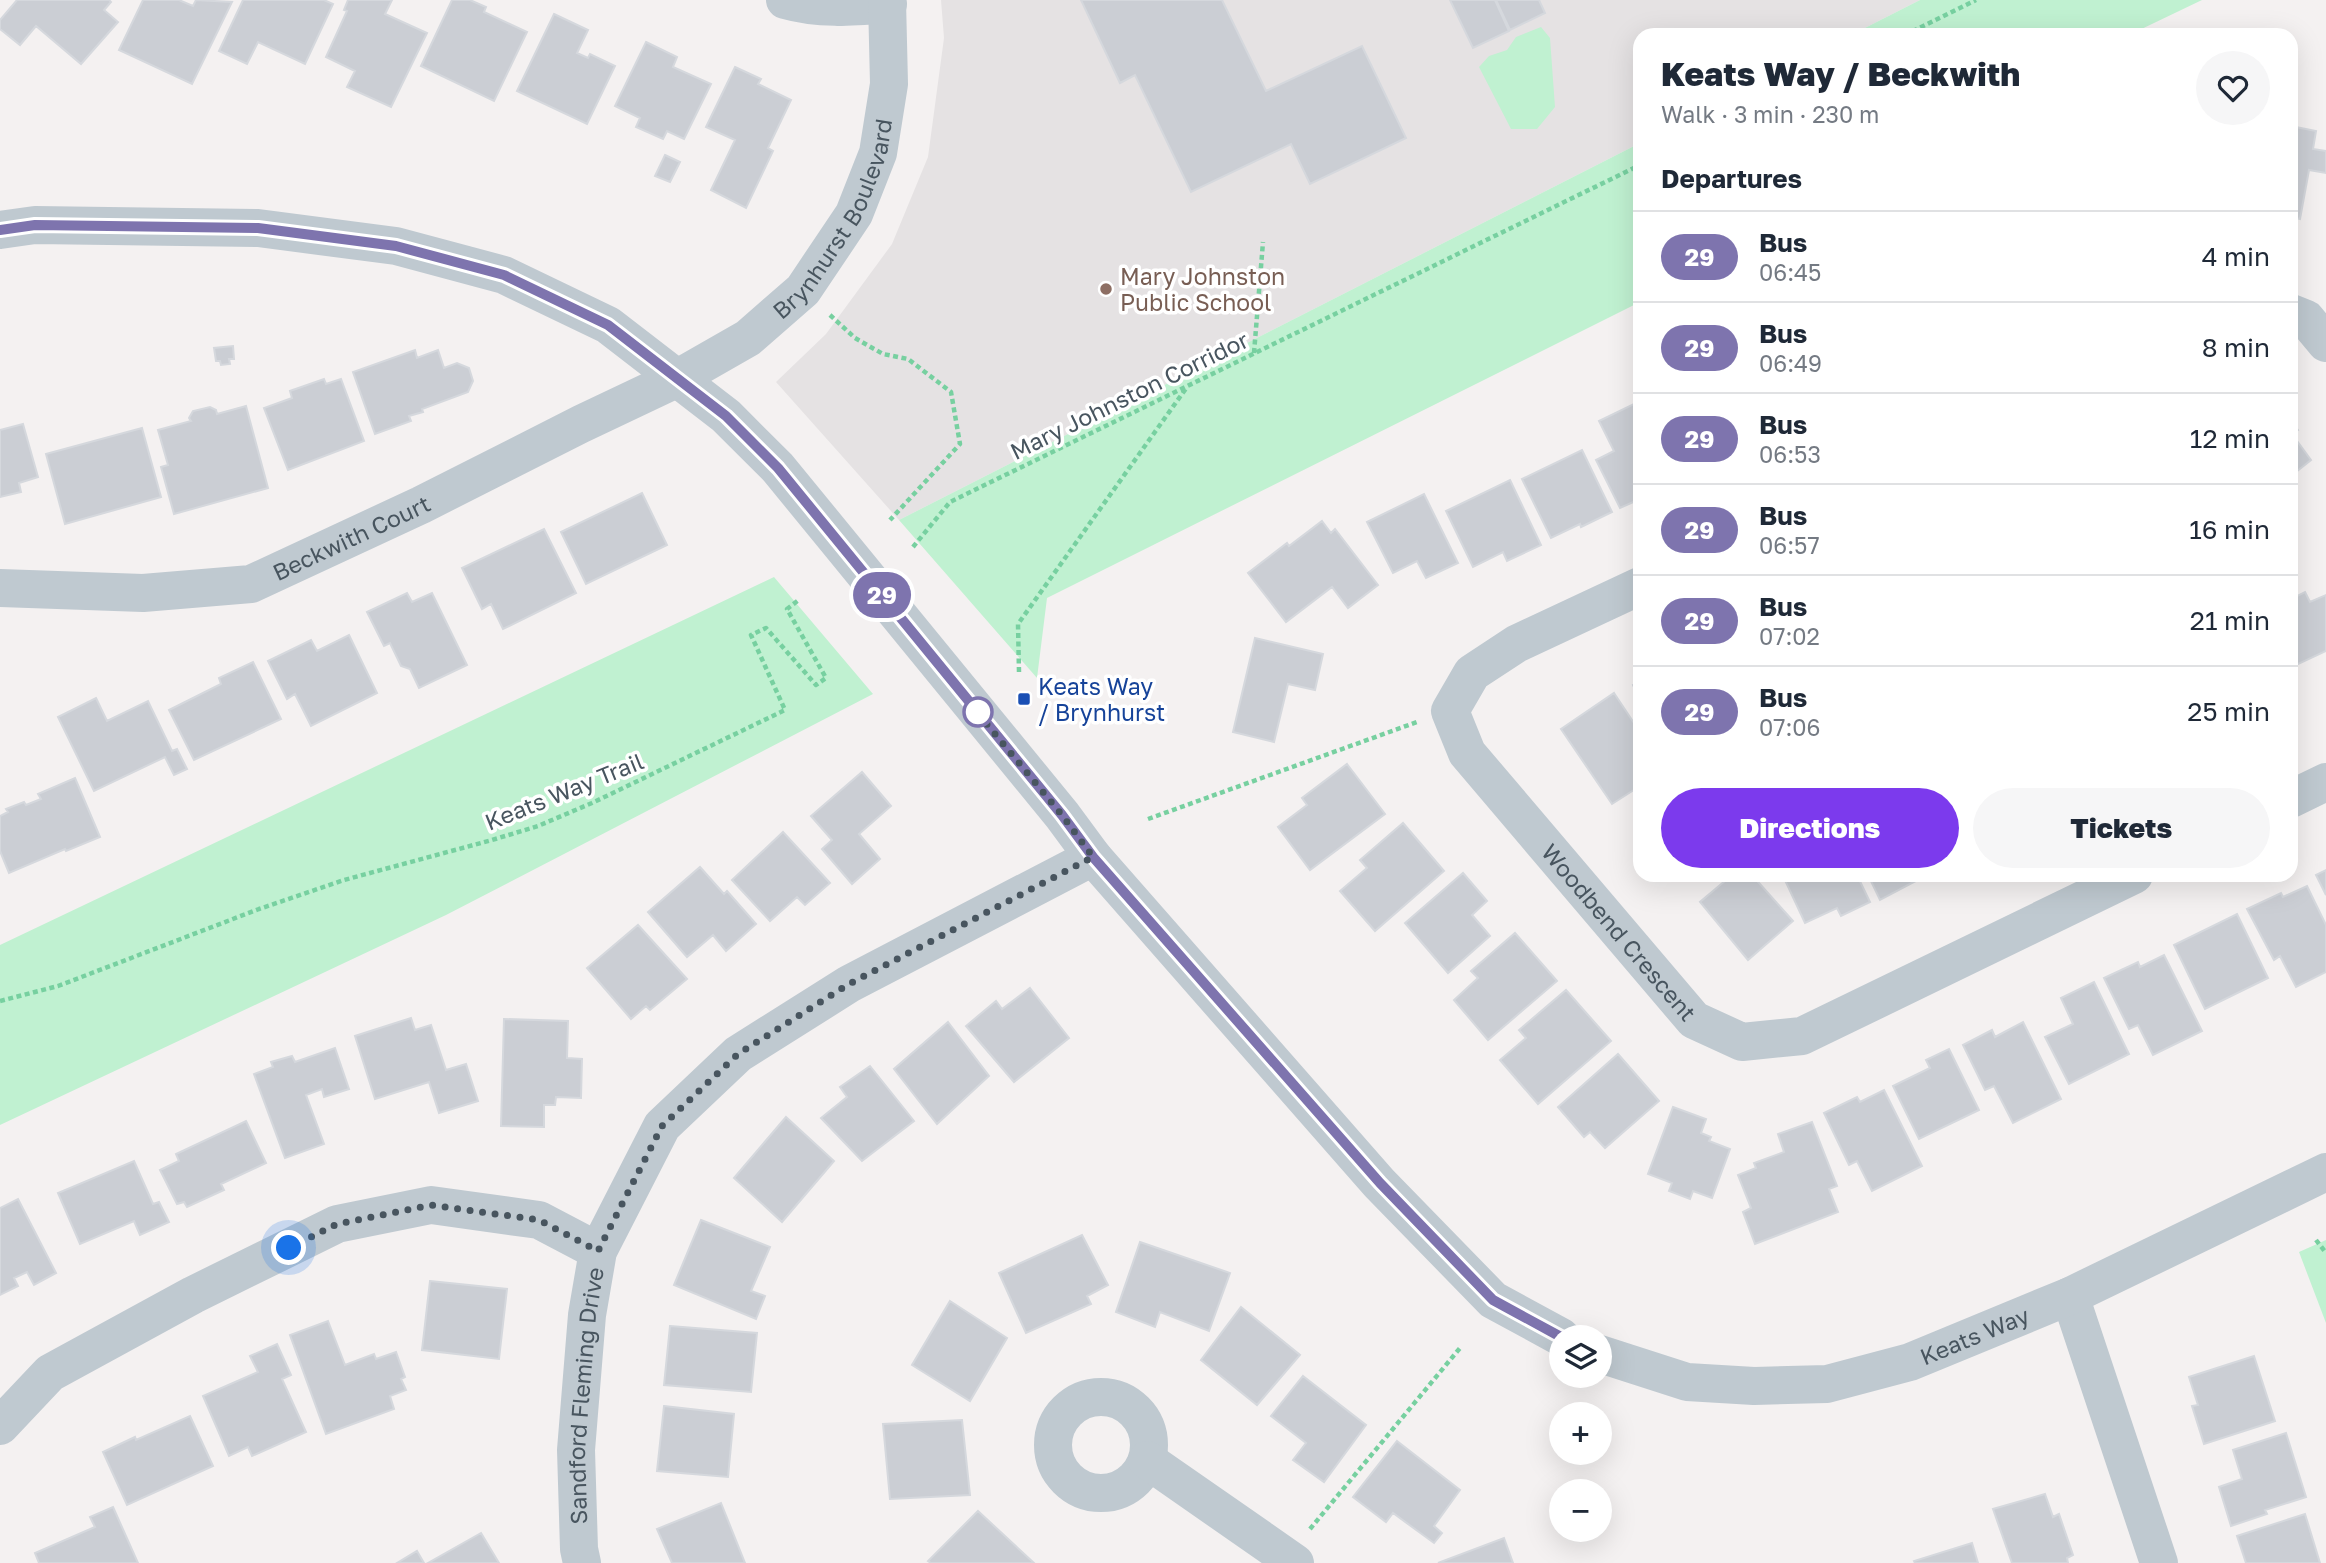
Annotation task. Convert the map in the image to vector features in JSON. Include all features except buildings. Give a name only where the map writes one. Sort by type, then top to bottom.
[{"type":"street","points":[[785,0],[802,5],[833,8],[888,2]]},
{"type":"street","name":"Brynhurst Boulevard","points":[[678,378],[748,338],[803,290],[854,214],[878,153],[888,84],[888,2]]},
{"type":"street","points":[[0,230],[35,225],[258,228],[396,246],[504,275],[608,325],[726,416],[778,468],[1062,815],[1093,857],[1380,1183],[1493,1300],[1549,1330]]},
{"type":"street","points":[[2298,316],[2306,319],[2326,343]]},
{"type":"street","name":"Beckwith Court","points":[[0,588],[143,593],[251,584],[421,505],[580,424],[678,378]]},
{"type":"street","points":[[1450,711],[1472,673],[1516,643],[1633,589]]},
{"type":"street","name":"Woodbend Crescent","points":[[1450,711],[1467,752],[1694,1020],[1742,1042],[1802,1035],[2119,882]]},
{"type":"street","points":[[2298,796],[2326,782]]},
{"type":"street","name":"Sandford Fleming Drive","points":[[582,1563],[579,1549],[576,1450],[587,1315],[598,1251],[662,1126],[738,1054],[849,984],[1093,857]]},
{"type":"street","name":"Keats Way","points":[[1612,1358],[1687,1382],[1754,1386],[1827,1384],[1910,1362],[2070,1296],[2326,1172]]},
{"type":"street","points":[[0,1426],[50,1373],[193,1295],[337,1224],[431,1205],[539,1220],[598,1251]]},
{"type":"street","points":[[2070,1296],[2159,1563]]},
{"type":"street","points":[[1147,1460],[1291,1560]]},
{"type":"path","points":[[1919,28],[1976,0]]},
{"type":"path","name":"Mary Johnston Corridor","points":[[913,547],[950,502],[1633,168]]},
{"type":"path","points":[[1254,354],[1263,242]]},
{"type":"path","points":[[830,315],[855,338],[883,354],[908,359],[951,393],[960,444],[890,520]]},
{"type":"path","points":[[1020,672],[1018,624],[1187,387]]},
{"type":"path","name":"Keats Way Trail","points":[[0,1001],[58,986],[259,909],[344,880],[538,825],[592,803],[785,710],[751,635],[766,628],[816,685],[826,678],[787,609],[800,599]]},
{"type":"path","points":[[1148,819],[1450,711]]},
{"type":"path","points":[[2316,1240],[2326,1253]]},
{"type":"path","points":[[1291,1560],[1460,1348]]},
{"type":"shaded area","name":"Mary Johnston Public School","points":[[941,0],[1920,0],[1865,28],[1633,28],[1633,147],[899,520],[776,382],[826,334],[892,244],[928,157],[944,38]]},
{"type":"green space","points":[[1920,0],[2202,0],[2144,28],[1865,28]]},
{"type":"green space","points":[[1541,27],[1550,38],[1555,107],[1537,129],[1511,129],[1479,67],[1489,56],[1507,50],[1516,37]]},
{"type":"green space","points":[[1633,147],[1633,305],[1047,598],[1037,678],[899,520]]},
{"type":"green space","points":[[774,577],[873,694],[446,915],[0,1125],[0,945]]},
{"type":"green space","points":[[2326,1240],[2326,1323],[2299,1252]]},
{"type":"bus line","name":"29","points":[[0,230],[35,225],[258,228],[396,246],[504,275],[608,325],[726,416],[778,468],[1062,815],[1093,857],[1380,1183],[1493,1300],[1549,1330]]},
{"type":"place","name":"Mary Johnston Public School","points":[[1106,289]]},
{"type":"place","name":"Keats Way / Brynhurst","points":[[1024,699]]},
{"type":"route","points":[[289,1248],[337,1224],[431,1205],[539,1220],[598,1251],[662,1126],[738,1054],[849,984],[1093,857],[976,711],[978,712]]}]
